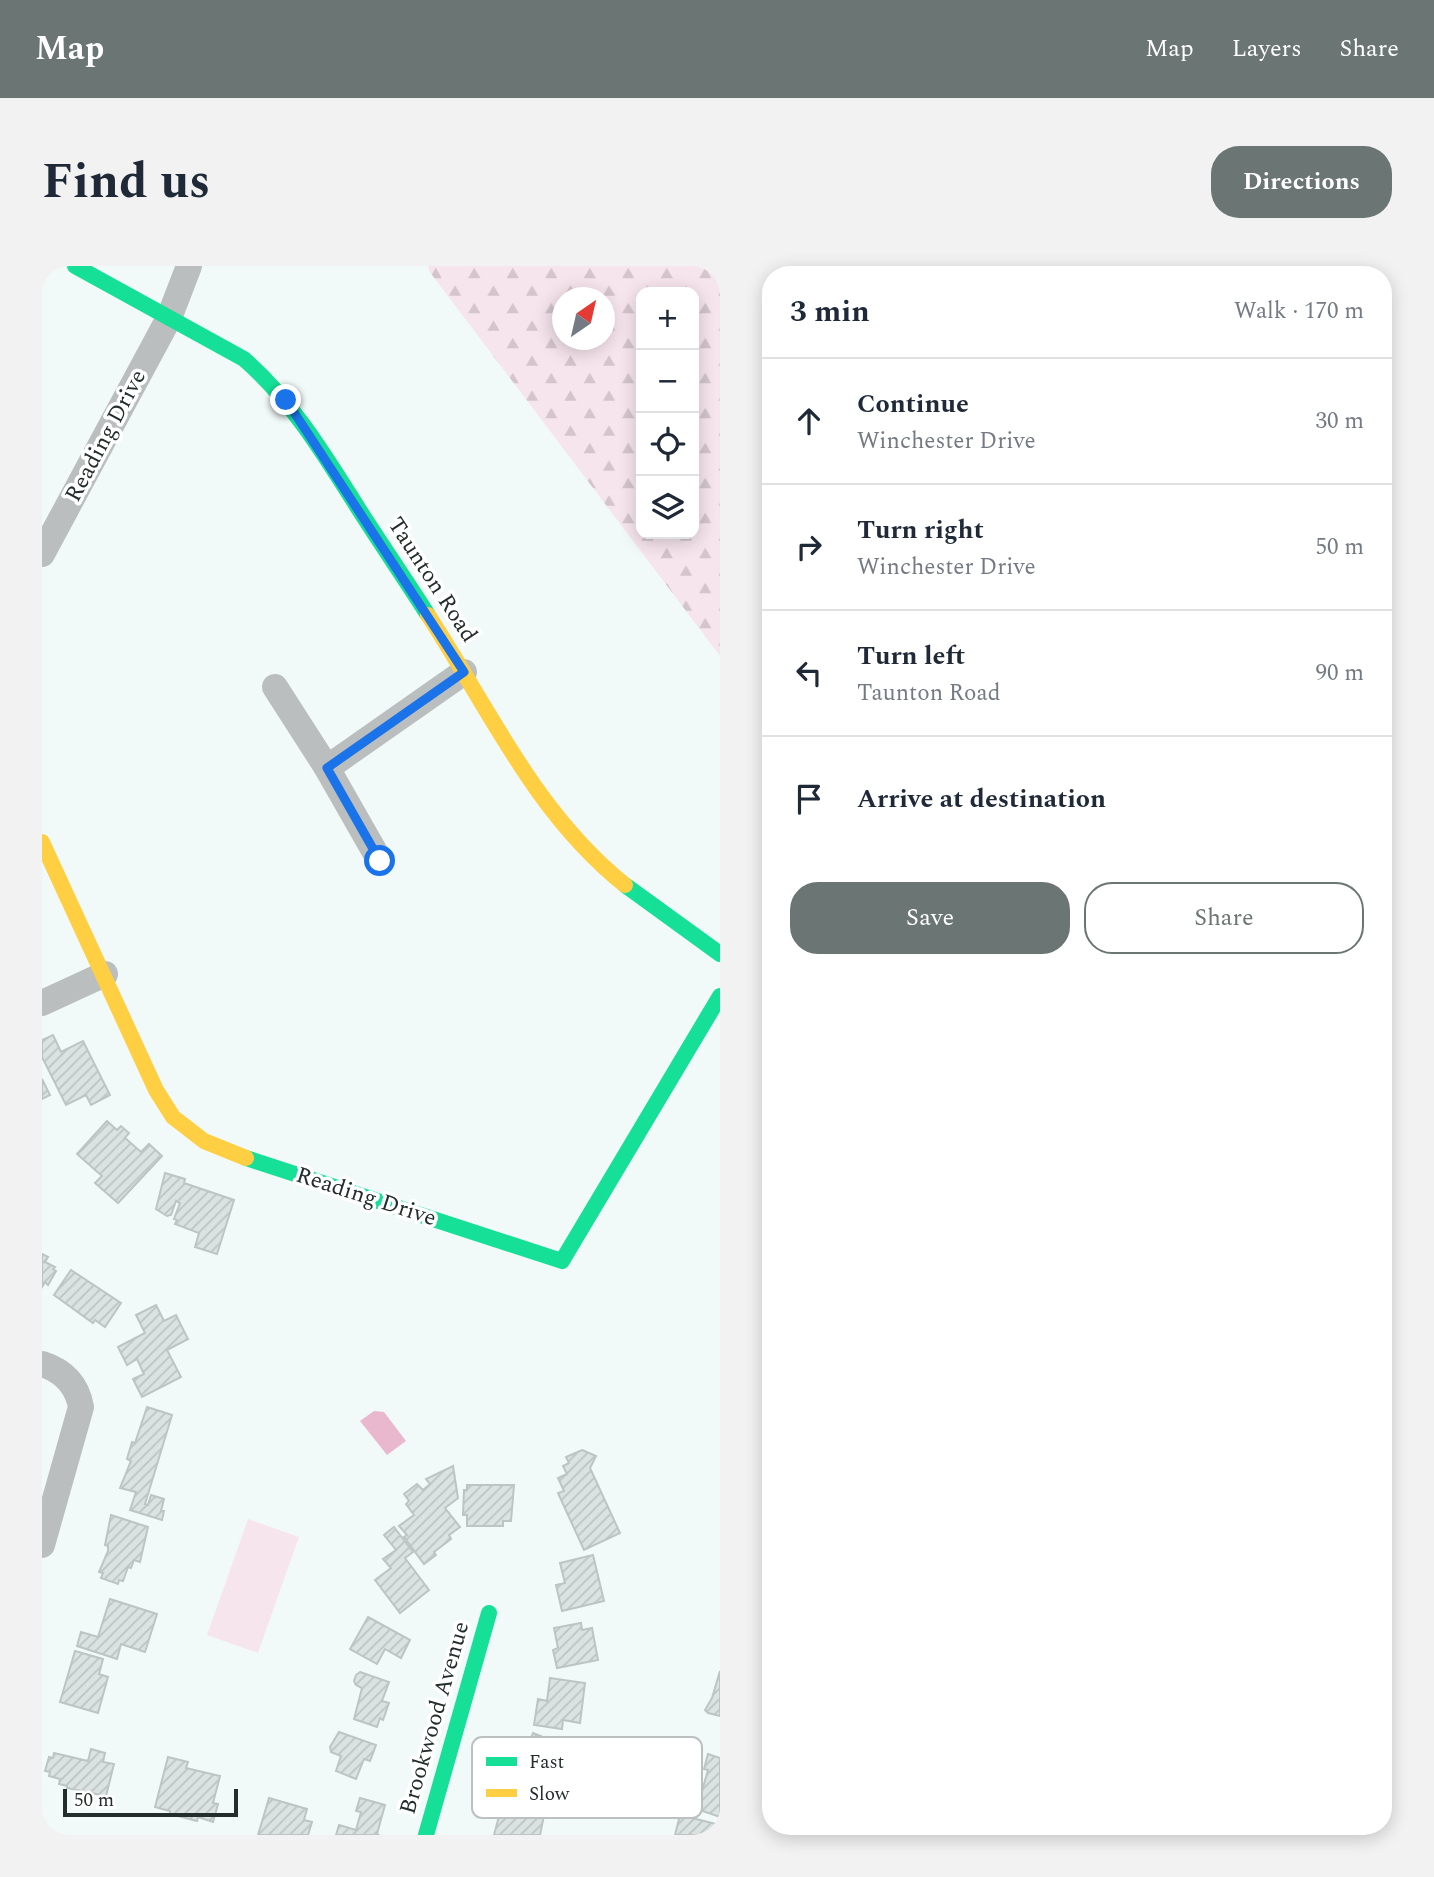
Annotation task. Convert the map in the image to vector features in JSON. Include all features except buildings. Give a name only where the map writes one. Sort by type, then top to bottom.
[{"type":"street","name":"Taunton Road","points":[[75,266],[244,359],[267,377],[324,455],[464,672],[534,787],[565,828],[645,900],[720,954]]},
{"type":"street","name":"Reading Drive","points":[[42,554],[169,318],[189,266]]},
{"type":"street","points":[[327,768],[464,672]]},
{"type":"street","points":[[274,688],[327,768],[379,861]]},
{"type":"street","name":"Reading Drive","points":[[42,842],[156,1090],[173,1117],[204,1141],[235,1154],[562,1261],[720,996]]},
{"type":"street","points":[[42,1003],[104,974]]},
{"type":"street","points":[[42,1364],[69,1380],[78,1391],[81,1407],[42,1545]]},
{"type":"street","name":"Brookwood Avenue","points":[[426,1835],[489,1613]]},
{"type":"green space","points":[[428,266],[720,266],[720,656],[429,271]]},
{"type":"green space","points":[[248,1519],[299,1537],[258,1653],[207,1635]]},
{"type":"shaded area","points":[[374,1411],[384,1412],[406,1441],[387,1455],[360,1421]]},
{"type":"traffic: fast","points":[[75,266],[244,359],[261,375],[292,410],[320,448],[428,615]]},
{"type":"traffic: fast","points":[[625,885],[720,954]]},
{"type":"traffic: fast","points":[[246,1158],[562,1261],[720,996]]},
{"type":"traffic: fast","points":[[426,1835],[489,1613]]},
{"type":"traffic: slow","points":[[428,615],[539,793],[593,857],[625,885]]},
{"type":"traffic: slow","points":[[42,842],[156,1090],[173,1117],[204,1141],[246,1158]]},
{"type":"route","points":[[286,400],[464,672],[327,768],[380,861]]}]
